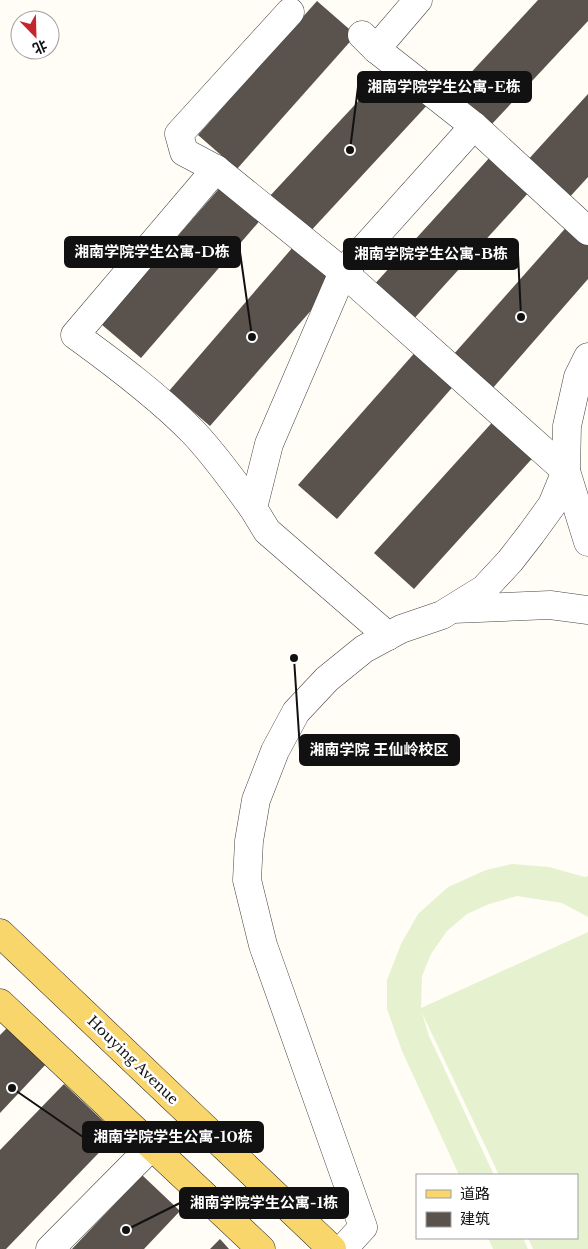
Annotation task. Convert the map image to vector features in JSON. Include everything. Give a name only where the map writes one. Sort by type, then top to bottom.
[{"type":"main road","name":"Houying Avenue","points":[[0,933],[332,1249]]},
{"type":"main road","points":[[0,1003],[261,1249]]},
{"type":"street","points":[[418,0],[369,42],[474,126],[588,231]]},
{"type":"street","points":[[290,12],[179,134],[184,152],[216,170],[343,272],[566,470]]},
{"type":"street","points":[[253,508],[269,444],[343,272],[474,126]]},
{"type":"street","points":[[216,170],[75,335],[135,381],[193,432],[226,471],[267,531],[388,636]]},
{"type":"street","points":[[588,357],[578,377],[567,426],[566,470],[588,542]]},
{"type":"street","points":[[343,1249],[362,1227],[263,945],[247,880],[249,841],[256,800],[275,751],[296,712],[335,673],[364,649],[401,629],[442,615],[484,589],[510,561],[552,505],[566,470]]},
{"type":"street","points":[[451,609],[550,605],[588,610]]},
{"type":"street","points":[[50,1249],[152,1146]]},
{"type":"green space","points":[[512,864],[549,867],[585,877],[588,876],[588,917],[562,903],[517,896],[489,904],[467,914],[447,931],[431,954],[422,976],[421,1008],[588,932],[588,1249],[533,1249],[528,1239],[578,1239],[578,1174],[499,1174],[422,1013],[429,1036],[494,1174],[459,1174],[402,1051],[387,1009],[387,980],[401,944],[418,914],[448,887],[486,870]]},
{"type":"green space","points":[[488,1239],[523,1239],[528,1249],[493,1249]]},
{"type":"building","points":[[538,0],[588,0],[588,21],[491,125],[454,91]]},
{"type":"building","points":[[317,1],[356,35],[237,169],[198,135]]},
{"type":"building","points":[[392,65],[431,101],[307,235],[268,198]]},
{"type":"building","points":[[588,94],[588,177],[567,200],[526,162]]},
{"type":"building","points":[[491,156],[530,191],[411,322],[372,287]]},
{"type":"building","points":[[224,183],[263,217],[141,358],[101,324]]},
{"type":"building","points":[[570,223],[588,240],[588,279],[492,389],[453,355]]},
{"type":"building","points":[[293,247],[335,283],[210,426],[169,391]]},
{"type":"building","points":[[418,349],[457,382],[337,519],[298,485]]},
{"type":"building","points":[[498,416],[538,452],[414,589],[374,553]]},
{"type":"building","points":[[8,1027],[47,1063],[0,1113],[0,1035]]},
{"type":"building","points":[[64,1084],[117,1134],[6,1249],[0,1249],[0,1150]]},
{"type":"building","points":[[142,1175],[180,1211],[144,1249],[72,1249]]},
{"type":"building","points":[[220,1239],[229,1249],[210,1249]]},
{"type":"place","name":"湘南学院学生公寓-E栋","points":[[350,150]]},
{"type":"place","name":"湘南学院学生公寓-B栋","points":[[521,317]]},
{"type":"place","name":"湘南学院学生公寓-D栋","points":[[252,337]]},
{"type":"place","name":"湘南学院 王仙岭校区","points":[[294,658]]},
{"type":"place","name":"湘南学院学生公寓-10栋","points":[[12,1088]]},
{"type":"place","name":"湘南学院学生公寓-1栋","points":[[126,1230]]}]
